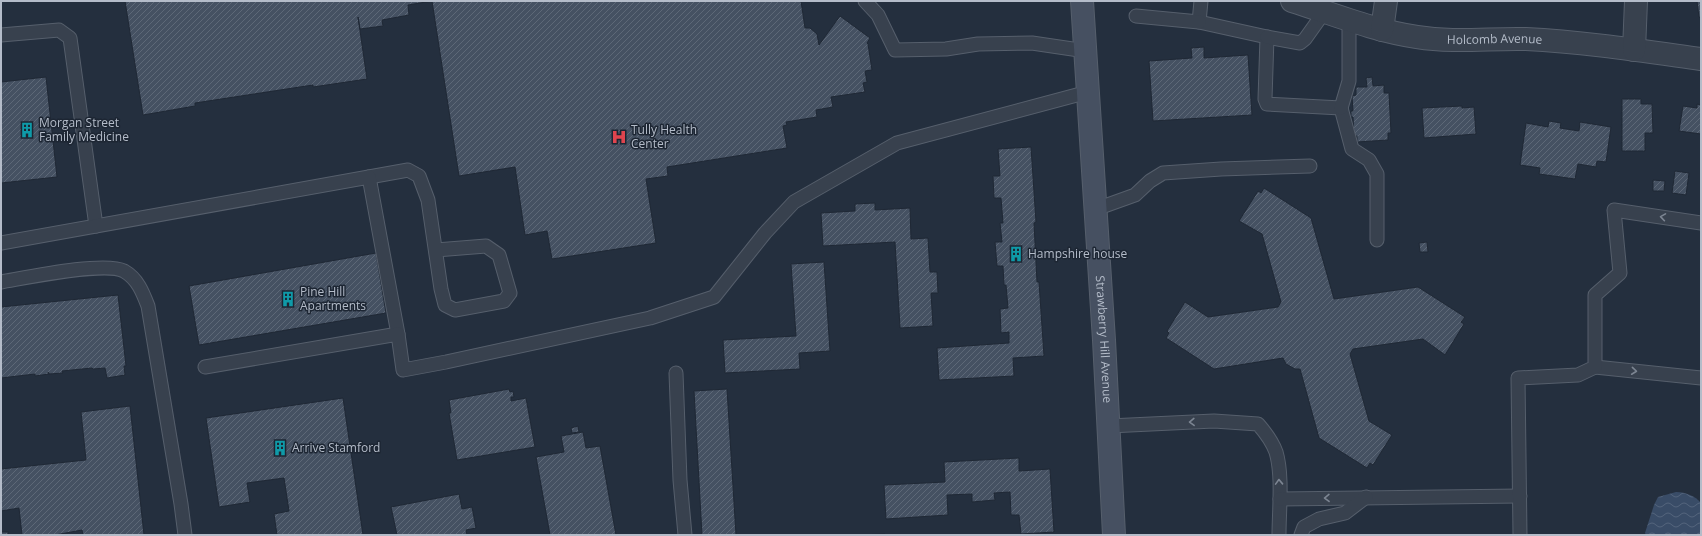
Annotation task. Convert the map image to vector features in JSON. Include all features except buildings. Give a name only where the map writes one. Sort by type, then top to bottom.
[{"type":"main road","name":"Strawberry Hill Avenue","points":[[1082,1],[1096,209],[1114,535]]},
{"type":"street","name":"Holcomb Avenue","points":[[1292,1],[1382,30],[1418,37],[1463,40],[1499,38],[1527,39],[1575,43],[1701,59]]},
{"type":"street","points":[[1382,30],[1386,1]]},
{"type":"street","points":[[1634,50],[1636,1]]},
{"type":"lane","points":[[865,1],[878,15],[895,50],[946,49],[978,44],[1032,43],[1086,51]]},
{"type":"lane","points":[[1199,22],[1201,1]]},
{"type":"lane","points":[[1136,16],[1199,22],[1300,43],[1305,39],[1325,11]]},
{"type":"lane","points":[[1349,19],[1349,81],[1341,108],[1352,148],[1369,160],[1374,166],[1377,174],[1377,240]]},
{"type":"lane","points":[[1,35],[59,30],[70,38],[96,226]]},
{"type":"lane","points":[[1267,36],[1265,99],[1267,104],[1341,108]]},
{"type":"lane","points":[[369,177],[398,334],[403,370],[650,318],[714,296],[765,233],[794,202],[897,143],[1088,92]]},
{"type":"lane","points":[[1096,209],[1135,195],[1150,181],[1163,173],[1221,169],[1310,166]]},
{"type":"lane","points":[[1,242],[408,170],[419,176],[428,200],[436,250],[445,305],[455,310],[504,301],[510,293],[499,255],[486,246],[436,250]]},
{"type":"lane","points":[[1595,366],[1595,295],[1620,273],[1614,210],[1701,223]]},
{"type":"lane","points":[[1,282],[70,271],[104,268],[124,271],[140,286],[148,306],[185,535]]},
{"type":"lane","points":[[205,367],[398,334]]},
{"type":"lane","points":[[1520,535],[1518,378],[1578,375],[1595,366],[1701,378]]},
{"type":"lane","points":[[676,373],[680,480],[686,535]]},
{"type":"lane","points":[[1108,426],[1214,421],[1258,424],[1267,435],[1276,452],[1280,479],[1279,535]]},
{"type":"lane","points":[[1280,499],[1520,496]]},
{"type":"lane","points":[[1301,535],[1304,527],[1309,524],[1330,515],[1344,512],[1366,497]]},
{"type":"water","points":[[1676,492],[1690,495],[1701,503],[1701,534],[1646,535],[1645,533],[1658,497]]},
{"type":"place","name":"Morgan Street Family Medicine","points":[[27,130]]},
{"type":"place","name":"Tully Health Center","points":[[619,137]]},
{"type":"place","name":"Hampshire house","points":[[1016,254]]},
{"type":"place","name":"Pine Hill Apartments","points":[[288,299]]},
{"type":"place","name":"Arrive Stamford","points":[[280,448]]}]
